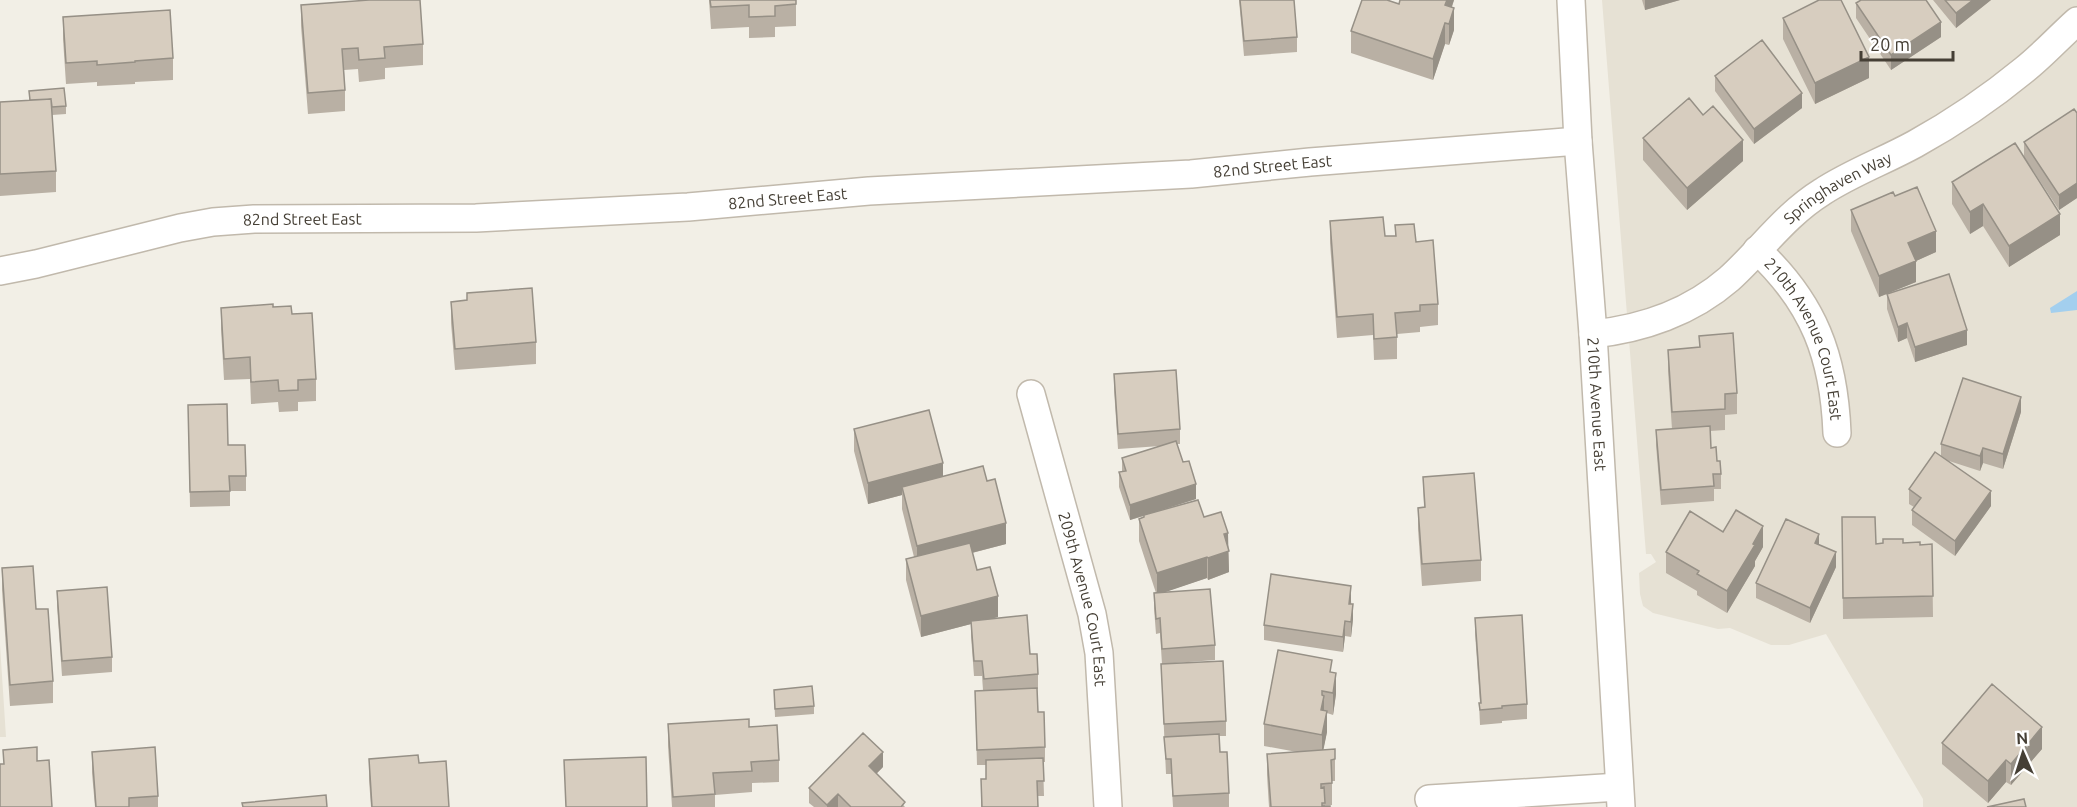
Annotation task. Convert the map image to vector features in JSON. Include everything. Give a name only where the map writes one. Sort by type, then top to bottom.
[{"type":"street","name":"210th Avenue East","points":[[1571,0],[1620,797]]},
{"type":"street","name":"Springhaven Way","points":[[1593,334],[1620,332],[1655,322],[1695,303],[1728,279],[1785,220],[1822,192],[1915,144],[1967,113],[2025,70],[2077,21]]},
{"type":"street","name":"82nd Street East","points":[[0,271],[213,222],[254,219],[476,218],[688,207],[869,191],[1191,174],[1310,162],[1578,141]]},
{"type":"street","name":"210th Avenue Court East","points":[[1757,250],[1775,267],[1802,303],[1817,331],[1829,365],[1836,401],[1837,433]]},
{"type":"street","name":"209th Avenue Court East","points":[[1031,394],[1092,614],[1099,653],[1108,807]]},
{"type":"street","points":[[1429,799],[1620,797]]},
{"type":"shaded area","points":[[1602,0],[2077,0],[2077,807],[1923,807],[1923,799],[1826,634],[1789,645],[1771,645],[1730,628],[1718,629],[1653,613],[1643,606],[1639,573],[1656,562],[1651,554],[1646,554]]},
{"type":"shaded area","points":[[0,645],[6,737],[0,737]]},
{"type":"water","points":[[2077,291],[2077,310],[2051,313],[2050,308]]},
{"type":"building","points":[[369,0],[420,0],[423,44],[384,47],[385,58],[359,60],[358,48],[342,49],[345,90],[308,93],[301,5]]},
{"type":"building","points":[[710,0],[796,0],[796,4],[775,6],[775,16],[749,17],[749,5],[711,7]]},
{"type":"building","points":[[1240,0],[1294,0],[1297,37],[1244,41]]},
{"type":"building","points":[[1362,0],[1387,0],[1399,4],[1400,0],[1447,0],[1445,5],[1454,8],[1449,24],[1445,23],[1433,59],[1351,31]]},
{"type":"building","points":[[1819,0],[1841,0],[1869,57],[1815,83],[1783,18]]},
{"type":"building","points":[[1861,0],[1926,0],[1941,22],[1891,55],[1856,3]]},
{"type":"building","points":[[1945,0],[1973,0],[1956,13]]},
{"type":"building","points":[[170,10],[173,58],[97,65],[97,61],[66,63],[63,17]]},
{"type":"building","points":[[1762,40],[1802,93],[1754,129],[1715,76]]},
{"type":"building","points":[[64,88],[66,106],[52,107],[51,99],[30,100],[29,91]]},
{"type":"building","points":[[1689,98],[1703,115],[1713,106],[1743,140],[1687,188],[1643,138]]},
{"type":"building","points":[[51,99],[56,171],[0,174],[0,102]]},
{"type":"building","points":[[2074,109],[2077,113],[2077,183],[2059,195],[2024,142]]},
{"type":"building","points":[[2015,143],[2060,214],[2009,246],[1983,204],[1970,212],[1952,182]]},
{"type":"building","points":[[1917,187],[1936,231],[1908,243],[1916,261],[1879,276],[1851,210],[1893,192],[1895,196]]},
{"type":"building","points":[[1383,217],[1385,236],[1396,236],[1395,225],[1414,224],[1416,242],[1433,240],[1438,304],[1420,305],[1420,311],[1395,313],[1397,337],[1374,339],[1373,314],[1337,317],[1330,221]]},
{"type":"building","points":[[1949,274],[1967,330],[1915,347],[1907,323],[1898,327],[1887,294]]},
{"type":"building","points":[[532,288],[536,342],[455,349],[451,302],[467,300],[467,293]]},
{"type":"building","points":[[273,304],[273,307],[291,306],[292,314],[312,313],[316,379],[298,380],[298,390],[279,391],[278,380],[251,382],[250,357],[224,359],[221,308]]},
{"type":"building","points":[[1733,333],[1737,393],[1725,394],[1725,409],[1672,412],[1668,350],[1700,347],[1699,336]]},
{"type":"building","points":[[1176,370],[1180,429],[1118,434],[1114,374]]},
{"type":"building","points":[[1963,378],[2021,397],[2003,454],[1983,448],[1980,456],[1941,444]]},
{"type":"building","points":[[227,404],[228,445],[245,445],[246,476],[229,476],[230,491],[190,492],[188,405]]},
{"type":"building","points":[[929,410],[943,463],[868,483],[854,429]]},
{"type":"building","points":[[1710,426],[1711,448],[1716,447],[1721,474],[1713,474],[1714,486],[1661,490],[1656,430]]},
{"type":"building","points":[[1176,441],[1183,462],[1189,461],[1196,484],[1130,505],[1119,472],[1126,471],[1122,458]]},
{"type":"building","points":[[1935,452],[1991,491],[1955,541],[1912,510],[1921,498],[1909,489]]},
{"type":"building","points":[[983,466],[987,481],[995,479],[1006,523],[917,546],[902,487]]},
{"type":"building","points":[[1474,473],[1481,560],[1422,564],[1418,508],[1425,507],[1423,477]]},
{"type":"building","points":[[1198,500],[1204,517],[1221,512],[1228,533],[1224,534],[1229,551],[1157,573],[1139,519],[1144,515]]},
{"type":"building","points":[[1736,510],[1763,526],[1753,544],[1755,545],[1727,591],[1697,574],[1699,571],[1666,552],[1690,511],[1723,532]]},
{"type":"building","points":[[1842,517],[1875,517],[1876,544],[1883,543],[1883,539],[1903,539],[1903,543],[1932,544],[1933,596],[1843,598]]},
{"type":"building","points":[[1786,519],[1819,534],[1815,543],[1836,552],[1810,608],[1756,583]]},
{"type":"building","points":[[970,543],[977,570],[990,567],[998,596],[921,616],[906,559]]},
{"type":"building","points":[[33,566],[36,609],[48,609],[53,681],[10,685],[2,568]]},
{"type":"building","points":[[1271,574],[1351,586],[1349,604],[1353,604],[1351,622],[1345,621],[1343,637],[1264,625]]},
{"type":"building","points":[[107,587],[112,657],[62,661],[57,591]]},
{"type":"building","points":[[1210,589],[1215,645],[1162,649],[1160,618],[1156,619],[1154,593]]},
{"type":"building","points":[[1027,615],[1030,654],[1037,654],[1038,674],[984,679],[982,661],[974,661],[971,621]]},
{"type":"building","points":[[1522,615],[1527,704],[1480,710],[1475,618]]},
{"type":"building","points":[[1278,650],[1332,660],[1330,672],[1336,673],[1333,693],[1322,691],[1324,696],[1321,710],[1327,711],[1322,735],[1264,724]]},
{"type":"building","points":[[1223,661],[1226,721],[1164,724],[1161,664]]},
{"type":"building","points":[[1992,684],[2042,727],[2011,764],[2006,760],[1988,781],[1942,743]]},
{"type":"building","points":[[812,686],[814,706],[775,709],[774,690]]},
{"type":"building","points":[[1037,688],[1038,712],[1044,712],[1045,747],[977,750],[975,691]]},
{"type":"building","points":[[749,719],[749,727],[777,725],[779,760],[751,762],[752,771],[713,773],[715,794],[673,797],[668,724]]},
{"type":"building","points":[[863,733],[883,752],[869,766],[905,802],[901,807],[851,807],[838,794],[827,805],[809,788]]},
{"type":"building","points":[[1219,734],[1220,752],[1227,752],[1229,793],[1173,796],[1171,759],[1166,759],[1164,737]]},
{"type":"building","points":[[37,747],[37,761],[49,760],[52,807],[0,807],[0,764],[4,764],[3,750]]},
{"type":"building","points":[[155,747],[158,796],[129,798],[129,807],[96,807],[92,752]]},
{"type":"building","points":[[1335,749],[1335,759],[1331,760],[1332,783],[1321,784],[1321,788],[1324,787],[1325,803],[1322,803],[1322,806],[1330,807],[1271,807],[1267,754]]},
{"type":"building","points":[[418,755],[419,763],[446,761],[449,807],[372,807],[369,759]]},
{"type":"building","points":[[646,757],[647,807],[566,807],[564,760]]},
{"type":"building","points":[[1043,758],[1044,781],[1037,781],[1038,807],[982,807],[981,779],[986,779],[986,760]]},
{"type":"building","points":[[326,795],[327,807],[243,807],[242,803]]},
{"type":"building","points":[[2024,799],[2026,807],[1987,807]]}]
